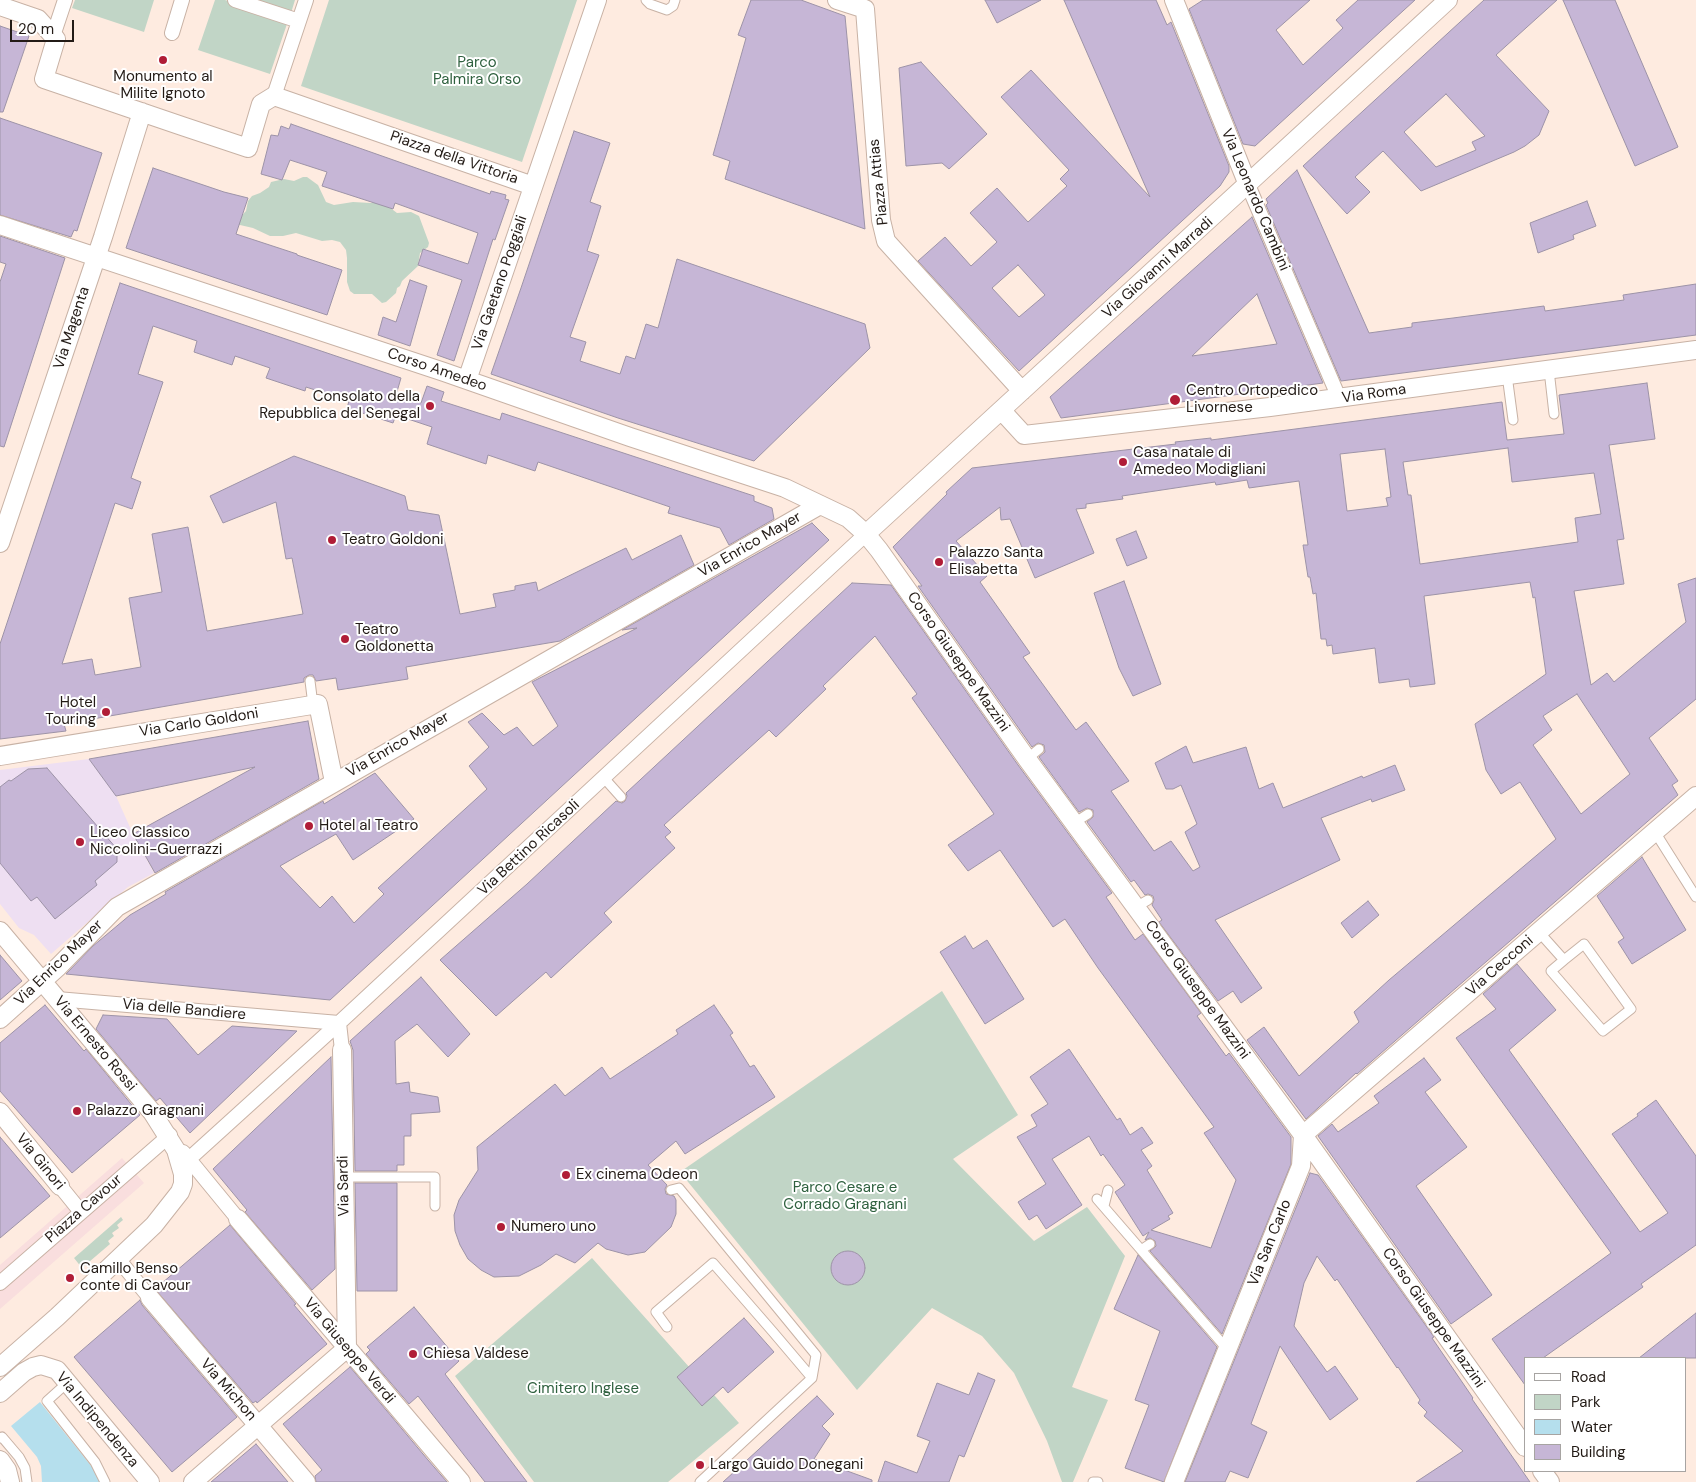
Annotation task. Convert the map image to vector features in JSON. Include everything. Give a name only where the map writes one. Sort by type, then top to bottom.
[{"type":"street","points":[[53,36],[65,0]]},
{"type":"street","points":[[172,33],[182,0]]},
{"type":"street","points":[[235,0],[299,21]]},
{"type":"street","points":[[0,6],[38,19],[56,39],[44,79],[248,148],[261,104],[274,96],[306,0]]},
{"type":"street","name":"Piazza della Vittoria","points":[[274,96],[533,186],[597,0]]},
{"type":"street","name":"Piazza Attias","points":[[837,0],[865,9],[881,220],[886,241],[1022,391]]},
{"type":"street","name":"Via Leonardo Cambini","points":[[1174,0],[1248,184],[1339,398]]},
{"type":"street","name":"Via Giovanni Marradi","points":[[866,534],[1448,0]]},
{"type":"street","name":"Via Magenta","points":[[0,543],[96,258],[142,112]]},
{"type":"street","name":"Via Gaetano Poggiali","points":[[466,380],[533,186]]},
{"type":"street","name":"Corso Amedeo","points":[[0,225],[785,488],[848,518],[866,534]]},
{"type":"street","name":"Via Roma","points":[[1002,411],[1024,435],[1339,398],[1696,350]]},
{"type":"street","name":"Via Enrico Mayer","points":[[0,1019],[117,908],[820,505]]},
{"type":"street","name":"Corso Giuseppe Mazzini","points":[[866,534],[1081,818],[1524,1446]]},
{"type":"street","name":"Via Bettino Ricasoli","points":[[189,1159],[339,1023],[866,534]]},
{"type":"street","points":[[313,705],[318,704],[334,782]]},
{"type":"street","name":"Via Carlo Goldoni","points":[[0,756],[313,705]]},
{"type":"street","name":"Via Cecconi","points":[[1304,1135],[1696,796]]},
{"type":"street","name":"Via Ernesto Rossi","points":[[0,931],[152,1112],[169,1136]]},
{"type":"street","name":"Via delle Bandiere","points":[[57,999],[339,1023]]},
{"type":"street","name":"Via Sardi","points":[[339,1023],[342,1050],[347,1348]]},
{"type":"street","name":"Via Ginori","points":[[0,1112],[81,1212]]},
{"type":"street","name":"Via San Carlo","points":[[1174,1482],[1301,1166],[1304,1135]]},
{"type":"street","points":[[169,1136],[238,1219]]},
{"type":"street","points":[[6,1362],[154,1225],[174,1200],[183,1184],[183,1174],[176,1150],[169,1136]]},
{"type":"street","name":"Piazza Cavour","points":[[0,1283],[169,1136]]},
{"type":"street","name":"Via Giuseppe Verdi","points":[[238,1219],[461,1482]]},
{"type":"street","points":[[118,1259],[150,1298]]},
{"type":"street","name":"Via Michon","points":[[150,1298],[306,1482]]},
{"type":"street","points":[[192,1482],[347,1348]]},
{"type":"street","name":"Via Indipendenza","points":[[0,1393],[24,1372],[33,1367],[41,1366],[56,1370],[150,1482]]},
{"type":"street","points":[[0,1460],[7,1470],[10,1482]]},
{"type":"street","points":[[133,1463],[134,1482]]},
{"type":"lane","points":[[646,0],[650,4],[667,10],[674,6],[675,0]]},
{"type":"lane","points":[[1550,370],[1554,414]]},
{"type":"lane","points":[[1507,376],[1512,420]]},
{"type":"lane","points":[[310,681],[313,705]]},
{"type":"lane","points":[[604,778],[620,797]]},
{"type":"lane","points":[[1655,832],[1696,897]]},
{"type":"lane","points":[[1539,932],[1564,960]]},
{"type":"lane","points":[[1584,944],[1631,1010],[1603,1031],[1551,971],[1564,960],[1584,944]]},
{"type":"lane","points":[[344,1177],[435,1177],[435,1206]]},
{"type":"lane","points":[[671,1190],[679,1188],[816,1355],[812,1378],[706,1480]]},
{"type":"lane","points":[[1108,1190],[1100,1202],[1227,1349]]},
{"type":"lane","points":[[1141,1250],[1150,1244]]},
{"type":"lane","points":[[667,1327],[656,1312],[713,1263],[812,1378]]},
{"type":"lane","points":[[67,1383],[47,1401],[96,1462],[105,1482]]},
{"type":"lane","points":[[0,1438],[2,1437],[19,1457],[25,1468],[27,1482]]},
{"type":"lane","points":[[1093,1482],[1098,1482]]},
{"type":"shaded area","points":[[89,759],[116,796],[133,834],[154,873],[128,887],[51,954],[34,935],[19,928],[0,904],[0,770]]},
{"type":"shaded area","points":[[122,1158],[144,1183],[0,1309],[0,1265]]},
{"type":"green space","points":[[75,0],[154,0],[144,32],[72,8]]},
{"type":"green space","points":[[215,0],[225,0],[288,21],[270,74],[198,50]]},
{"type":"green space","points":[[252,0],[295,0],[291,13]]},
{"type":"green space","name":"Parco Palmira Orso","points":[[329,0],[577,0],[522,162],[301,86]]},
{"type":"green space","points":[[307,177],[318,185],[326,202],[334,205],[353,202],[371,203],[380,200],[397,213],[411,212],[419,216],[429,243],[428,247],[420,253],[418,266],[402,281],[396,293],[386,302],[382,303],[372,294],[354,294],[350,291],[347,282],[346,250],[340,242],[332,240],[322,241],[296,233],[270,236],[253,228],[240,225],[232,226],[246,211],[248,201],[252,196],[269,187],[271,182],[284,179],[294,181]]},
{"type":"green space","name":"Parco Cesare e Corrado Gragnani","points":[[942,991],[1018,1115],[953,1159],[1034,1241],[1087,1207],[1125,1256],[1072,1387],[1108,1400],[1073,1482],[1062,1482],[1047,1441],[1014,1373],[982,1336],[932,1308],[857,1390],[680,1172]]},
{"type":"green space","points":[[121,1217],[123,1220],[117,1225],[119,1228],[112,1233],[114,1236],[108,1241],[110,1244],[82,1268],[74,1258]]},
{"type":"green space","name":"Cimitero Inglese","points":[[592,1258],[739,1423],[668,1482],[534,1482],[455,1376]]},
{"type":"water","points":[[40,1402],[92,1467],[100,1482],[42,1482],[41,1466],[37,1457],[11,1426]]},
{"type":"building","points":[[751,0],[801,0],[845,16],[865,229],[725,179],[730,161],[713,155],[746,38],[738,35]]},
{"type":"building","points":[[985,0],[1041,0],[997,23]]},
{"type":"building","points":[[1064,0],[1156,0],[1167,25],[1171,22],[1229,166],[1229,172],[1220,186],[1019,371],[918,261],[945,237],[971,266],[997,242],[970,213],[997,188],[1028,222],[1067,186],[1060,179],[1069,170],[1001,97],[1031,70],[1150,197]],"holes":[[[1018,265],[1045,295],[1019,317],[992,288]]]},
{"type":"building","points":[[1203,0],[1310,0],[1276,30],[1303,65],[1343,28],[1336,20],[1358,0],[1415,0],[1255,146],[1243,144],[1189,9]]},
{"type":"building","points":[[1484,0],[1557,0],[1496,55],[1549,111],[1539,135],[1525,146],[1421,191],[1383,151],[1355,177],[1370,192],[1347,214],[1303,166]],"holes":[[[1446,94],[1485,136],[1472,142],[1476,150],[1436,167],[1404,132]]]},
{"type":"building","points":[[1563,0],[1615,0],[1678,147],[1635,166]]},
{"type":"building","points":[[0,26],[29,36],[3,112],[0,112]]},
{"type":"building","points":[[921,62],[987,134],[949,169],[942,163],[906,166],[899,68]]},
{"type":"building","points":[[0,118],[102,153],[77,231],[74,230],[71,237],[0,215]]},
{"type":"building","points":[[291,124],[490,194],[491,191],[506,195],[505,199],[509,200],[495,240],[493,239],[454,361],[437,355],[462,280],[418,265],[423,249],[468,264],[478,233],[395,203],[393,209],[322,186],[327,172],[290,160],[282,180],[261,174],[271,135],[278,136],[281,126],[289,129]]},
{"type":"building","points":[[574,131],[610,143],[590,202],[601,206],[587,251],[599,255],[570,337],[586,342],[580,361],[620,374],[626,356],[635,359],[646,324],[658,328],[677,259],[865,324],[870,348],[754,461],[618,418],[491,374]]},
{"type":"building","points":[[153,168],[224,192],[248,198],[236,234],[342,270],[327,315],[126,248]]},
{"type":"building","points":[[1297,170],[1369,333],[1412,327],[1412,323],[1544,306],[1545,311],[1624,300],[1623,295],[1696,284],[1696,335],[1341,381],[1266,205],[1268,203],[1266,199]]},
{"type":"building","points":[[1587,201],[1596,226],[1573,235],[1574,239],[1538,253],[1530,223]]},
{"type":"building","points":[[1252,217],[1323,383],[1061,418],[1050,397]],"holes":[[[1257,294],[1277,344],[1192,356]]]},
{"type":"building","points":[[0,236],[65,258],[4,447],[0,446],[0,282],[6,264],[0,262]]},
{"type":"building","points":[[410,280],[427,286],[410,346],[378,335],[383,317],[396,322]]},
{"type":"building","points":[[120,283],[401,378],[396,395],[421,403],[427,386],[444,392],[441,401],[500,420],[502,413],[754,496],[754,501],[772,508],[774,519],[729,545],[720,528],[668,513],[670,507],[538,462],[535,471],[488,455],[486,464],[427,444],[432,427],[396,415],[393,423],[347,408],[349,401],[306,387],[305,391],[266,378],[270,368],[235,356],[232,365],[194,352],[197,341],[153,326],[138,374],[163,382],[131,478],[141,482],[132,509],[115,503],[62,664],[92,659],[95,675],[141,667],[129,598],[162,592],[152,534],[188,527],[207,631],[303,614],[292,558],[286,559],[276,502],[223,523],[210,496],[294,456],[405,496],[408,510],[439,515],[460,614],[496,607],[493,594],[515,590],[515,586],[536,582],[538,591],[626,548],[632,560],[681,535],[694,565],[560,641],[406,667],[408,679],[338,690],[336,678],[316,681],[313,675],[309,675],[304,678],[304,682],[64,724],[66,731],[0,739],[0,644]]},
{"type":"building","points":[[1647,383],[1655,439],[1609,445],[1624,539],[1617,540],[1624,584],[1574,591],[1591,685],[1607,673],[1614,682],[1686,622],[1678,584],[1696,578],[1696,699],[1649,738],[1678,781],[1672,785],[1678,795],[1356,1073],[1306,1119],[1247,1040],[1264,1027],[1299,1076],[1359,1022],[1354,1012],[1389,980],[1556,839],[1520,782],[1501,794],[1486,770],[1475,724],[1546,674],[1535,597],[1533,598],[1530,582],[1424,596],[1435,684],[1410,687],[1409,679],[1379,683],[1375,648],[1333,654],[1332,645],[1327,646],[1326,639],[1321,639],[1316,593],[1313,594],[1310,577],[1308,577],[1303,545],[1308,545],[1299,481],[1249,488],[1247,480],[1216,485],[1215,482],[1122,496],[1123,499],[1086,504],[1086,508],[1076,509],[1094,553],[1035,578],[1010,519],[1001,520],[1000,507],[956,541],[987,576],[980,582],[1030,653],[1023,657],[1076,730],[1086,722],[1129,781],[1111,791],[1154,851],[1171,841],[1193,871],[1200,867],[1185,832],[1197,824],[1181,785],[1173,789],[1166,789],[1155,763],[1186,746],[1193,763],[1246,747],[1259,789],[1273,783],[1283,808],[1362,776],[1363,778],[1395,765],[1405,790],[1372,802],[1371,799],[1321,818],[1340,860],[1215,920],[1262,988],[1241,1003],[1233,991],[1218,1001],[1159,922],[1162,920],[1152,905],[1153,896],[1145,895],[1134,880],[1131,882],[1087,822],[1093,817],[1093,810],[1087,808],[1079,812],[1039,757],[1045,752],[1044,745],[1038,743],[1032,747],[918,586],[922,586],[893,547],[972,468],[1176,444],[1175,442],[1211,438],[1211,440],[1502,402],[1507,440],[1564,434],[1559,395]],"holes":[[[1508,448],[1512,482],[1594,473],[1601,514],[1575,518],[1578,542],[1420,564],[1411,495],[1408,495],[1403,462]],[[1385,449],[1391,497],[1386,498],[1388,506],[1347,511],[1340,454]],[[1577,694],[1630,774],[1581,814],[1533,745],[1552,730],[1543,716]]]},
{"type":"building","points":[[812,523],[829,540],[330,1000],[66,974],[93,946],[130,915],[166,894],[165,892],[323,801],[324,804],[375,773],[414,819],[353,860],[336,834],[280,866],[320,908],[332,896],[354,923],[384,894],[378,888],[487,789],[469,766],[489,747],[468,722],[482,713],[504,735],[517,727],[533,746],[558,726],[532,682],[637,628],[622,630]]},
{"type":"building","points":[[1136,531],[1147,558],[1127,566],[1116,539]]},
{"type":"building","points":[[1124,581],[1161,684],[1133,696],[1119,668],[1094,593]]},
{"type":"building","points":[[852,583],[891,585],[1018,765],[1112,893],[1106,897],[1135,940],[1143,934],[1201,1013],[1197,1016],[1226,1056],[1229,1053],[1291,1137],[1291,1164],[1222,1334],[1150,1251],[1156,1246],[1155,1241],[1150,1238],[1145,1240],[1149,1232],[1143,1236],[1115,1192],[1125,1185],[1103,1154],[1101,1156],[1089,1136],[1052,1159],[1082,1205],[1046,1229],[1037,1215],[1029,1220],[1018,1202],[1046,1184],[1017,1137],[1037,1126],[1031,1115],[1048,1104],[1030,1077],[1069,1049],[1117,1120],[1120,1118],[1130,1135],[1142,1127],[1153,1143],[1141,1150],[1152,1166],[1147,1170],[1173,1213],[1168,1216],[1170,1219],[1151,1230],[1211,1248],[1236,1180],[1204,1133],[1214,1127],[1098,968],[1065,919],[1053,927],[1000,850],[968,871],[948,845],[994,814],[912,698],[917,694],[875,636],[823,686],[826,689],[776,737],[769,730],[664,825],[671,832],[665,837],[675,848],[604,913],[612,922],[551,978],[546,972],[496,1016],[440,960],[527,884],[616,801],[622,803],[625,801],[626,793]]},
{"type":"building","points":[[308,721],[319,779],[155,873],[133,834],[255,767],[116,796],[89,759]]},
{"type":"building","name":"Liceo Classico Niccolini-Guerrazzi","points":[[47,768],[117,849],[117,862],[95,881],[97,885],[55,919],[37,897],[31,901],[0,863],[0,787],[28,769]]},
{"type":"building","points":[[1642,857],[1686,930],[1632,964],[1618,942],[1624,938],[1597,896]]},
{"type":"building","points":[[1368,901],[1379,915],[1352,938],[1341,923]]},
{"type":"building","points":[[965,936],[973,949],[987,940],[1024,999],[985,1024],[940,952]]},
{"type":"building","points":[[0,955],[22,981],[0,1000]]},
{"type":"building","points":[[1517,964],[1556,1010],[1509,1050],[1640,1232],[1668,1213],[1612,1134],[1638,1116],[1637,1114],[1656,1100],[1696,1156],[1696,1245],[1641,1284],[1643,1287],[1544,1357],[1524,1357],[1524,1384],[1492,1339],[1611,1253],[1456,1038],[1496,1009],[1483,994]]},
{"type":"building","points":[[421,977],[470,1034],[448,1057],[417,1024],[395,1041],[396,1084],[409,1082],[410,1092],[438,1097],[440,1112],[411,1114],[411,1136],[404,1136],[404,1165],[397,1165],[397,1171],[355,1171],[353,1050],[350,1041]]},
{"type":"building","name":"Palazzo Gragnani","points":[[45,1005],[84,1051],[86,1049],[140,1115],[72,1173],[0,1091],[0,1043]]},
{"type":"building","name":"Ex cinema Odeon","points":[[714,1005],[733,1033],[730,1035],[750,1067],[754,1065],[775,1097],[685,1154],[676,1141],[648,1165],[667,1185],[665,1189],[666,1194],[674,1196],[676,1200],[676,1214],[671,1227],[645,1252],[628,1255],[606,1249],[598,1243],[575,1263],[556,1254],[541,1265],[519,1276],[494,1277],[481,1270],[468,1259],[455,1231],[454,1215],[459,1200],[478,1170],[477,1147],[555,1084],[565,1096],[602,1067],[610,1079],[678,1034],[676,1030]]},
{"type":"building","points":[[103,1015],[167,1019],[198,1055],[232,1026],[297,1031],[190,1133],[160,1098],[156,1101],[96,1029]]},
{"type":"building","points":[[331,1057],[335,1269],[312,1290],[245,1212],[247,1210],[213,1169]]},
{"type":"building","points":[[1424,1058],[1441,1080],[1425,1092],[1467,1147],[1416,1186],[1492,1295],[1451,1324],[1318,1136],[1332,1124],[1338,1132],[1379,1103],[1374,1096]]},
{"type":"building","points":[[0,1137],[50,1196],[0,1238]]},
{"type":"building","points":[[1310,1173],[1318,1175],[1434,1337],[1432,1338],[1472,1399],[1530,1482],[1416,1482],[1463,1451],[1424,1416],[1427,1412],[1418,1403],[1420,1400],[1398,1367],[1337,1279],[1335,1281],[1317,1256],[1304,1283],[1294,1326],[1327,1372],[1335,1366],[1358,1399],[1330,1420],[1280,1346],[1251,1424],[1267,1432],[1248,1478],[1230,1471],[1225,1482],[1185,1482]]},
{"type":"building","points":[[355,1183],[397,1183],[397,1291],[357,1291]]},
{"type":"building","points":[[230,1225],[327,1344],[257,1403],[256,1401],[253,1403],[155,1289]]},
{"type":"building","points":[[848,1251],[855,1252],[860,1256],[864,1261],[864,1275],[860,1280],[855,1284],[848,1285],[841,1284],[836,1280],[832,1275],[831,1268],[832,1261],[836,1256],[841,1252]]},
{"type":"building","points":[[1138,1255],[1217,1347],[1164,1482],[1125,1468],[1149,1405],[1135,1400],[1160,1331],[1114,1309]]},
{"type":"building","points":[[140,1300],[142,1305],[237,1417],[172,1472],[74,1357]]},
{"type":"building","points":[[414,1307],[459,1361],[445,1374],[527,1482],[485,1482],[418,1396],[409,1404],[366,1354],[370,1350],[367,1347]]},
{"type":"building","points":[[1696,1313],[1696,1358],[1640,1357]]},
{"type":"building","points":[[744,1318],[774,1352],[728,1393],[723,1387],[702,1406],[677,1377]]},
{"type":"building","points":[[350,1367],[447,1482],[316,1482],[315,1476],[322,1470],[283,1424]]},
{"type":"building","points":[[978,1373],[995,1380],[964,1457],[959,1455],[949,1482],[878,1482],[885,1461],[917,1473],[930,1441],[917,1436],[937,1383],[969,1395]]},
{"type":"building","points":[[817,1396],[834,1414],[822,1426],[830,1434],[814,1459],[872,1480],[872,1482],[723,1482]]},
{"type":"building","points":[[256,1444],[288,1482],[211,1482]]},
{"type":"place","name":"Monumento al Milite Ignoto","points":[[163,60]]},
{"type":"place","name":"Centro Ortopedico Livornese","points":[[1175,400]]},
{"type":"place","name":"Consolato della Repubblica del Senegal","points":[[430,406]]},
{"type":"place","name":"Casa natale di Amedeo Modigliani","points":[[1123,462]]},
{"type":"place","name":"Teatro Goldoni","points":[[332,540]]},
{"type":"place","name":"Palazzo Santa Elisabetta","points":[[939,562]]},
{"type":"place","name":"Teatro Goldonetta","points":[[345,639]]},
{"type":"place","name":"Hotel Touring","points":[[106,712]]},
{"type":"place","name":"Hotel al Teatro","points":[[309,826]]},
{"type":"place","name":"Liceo Classico Niccolini-Guerrazzi","points":[[80,842]]},
{"type":"place","name":"Palazzo Gragnani","points":[[77,1111]]},
{"type":"place","name":"Ex cinema Odeon","points":[[566,1175]]},
{"type":"place","name":"Numero uno","points":[[501,1227]]},
{"type":"place","name":"Camillo Benso conte di Cavour","points":[[70,1278]]},
{"type":"place","name":"Chiesa Valdese","points":[[413,1354]]},
{"type":"place","name":"Largo Guido Donegani","points":[[700,1465]]}]
